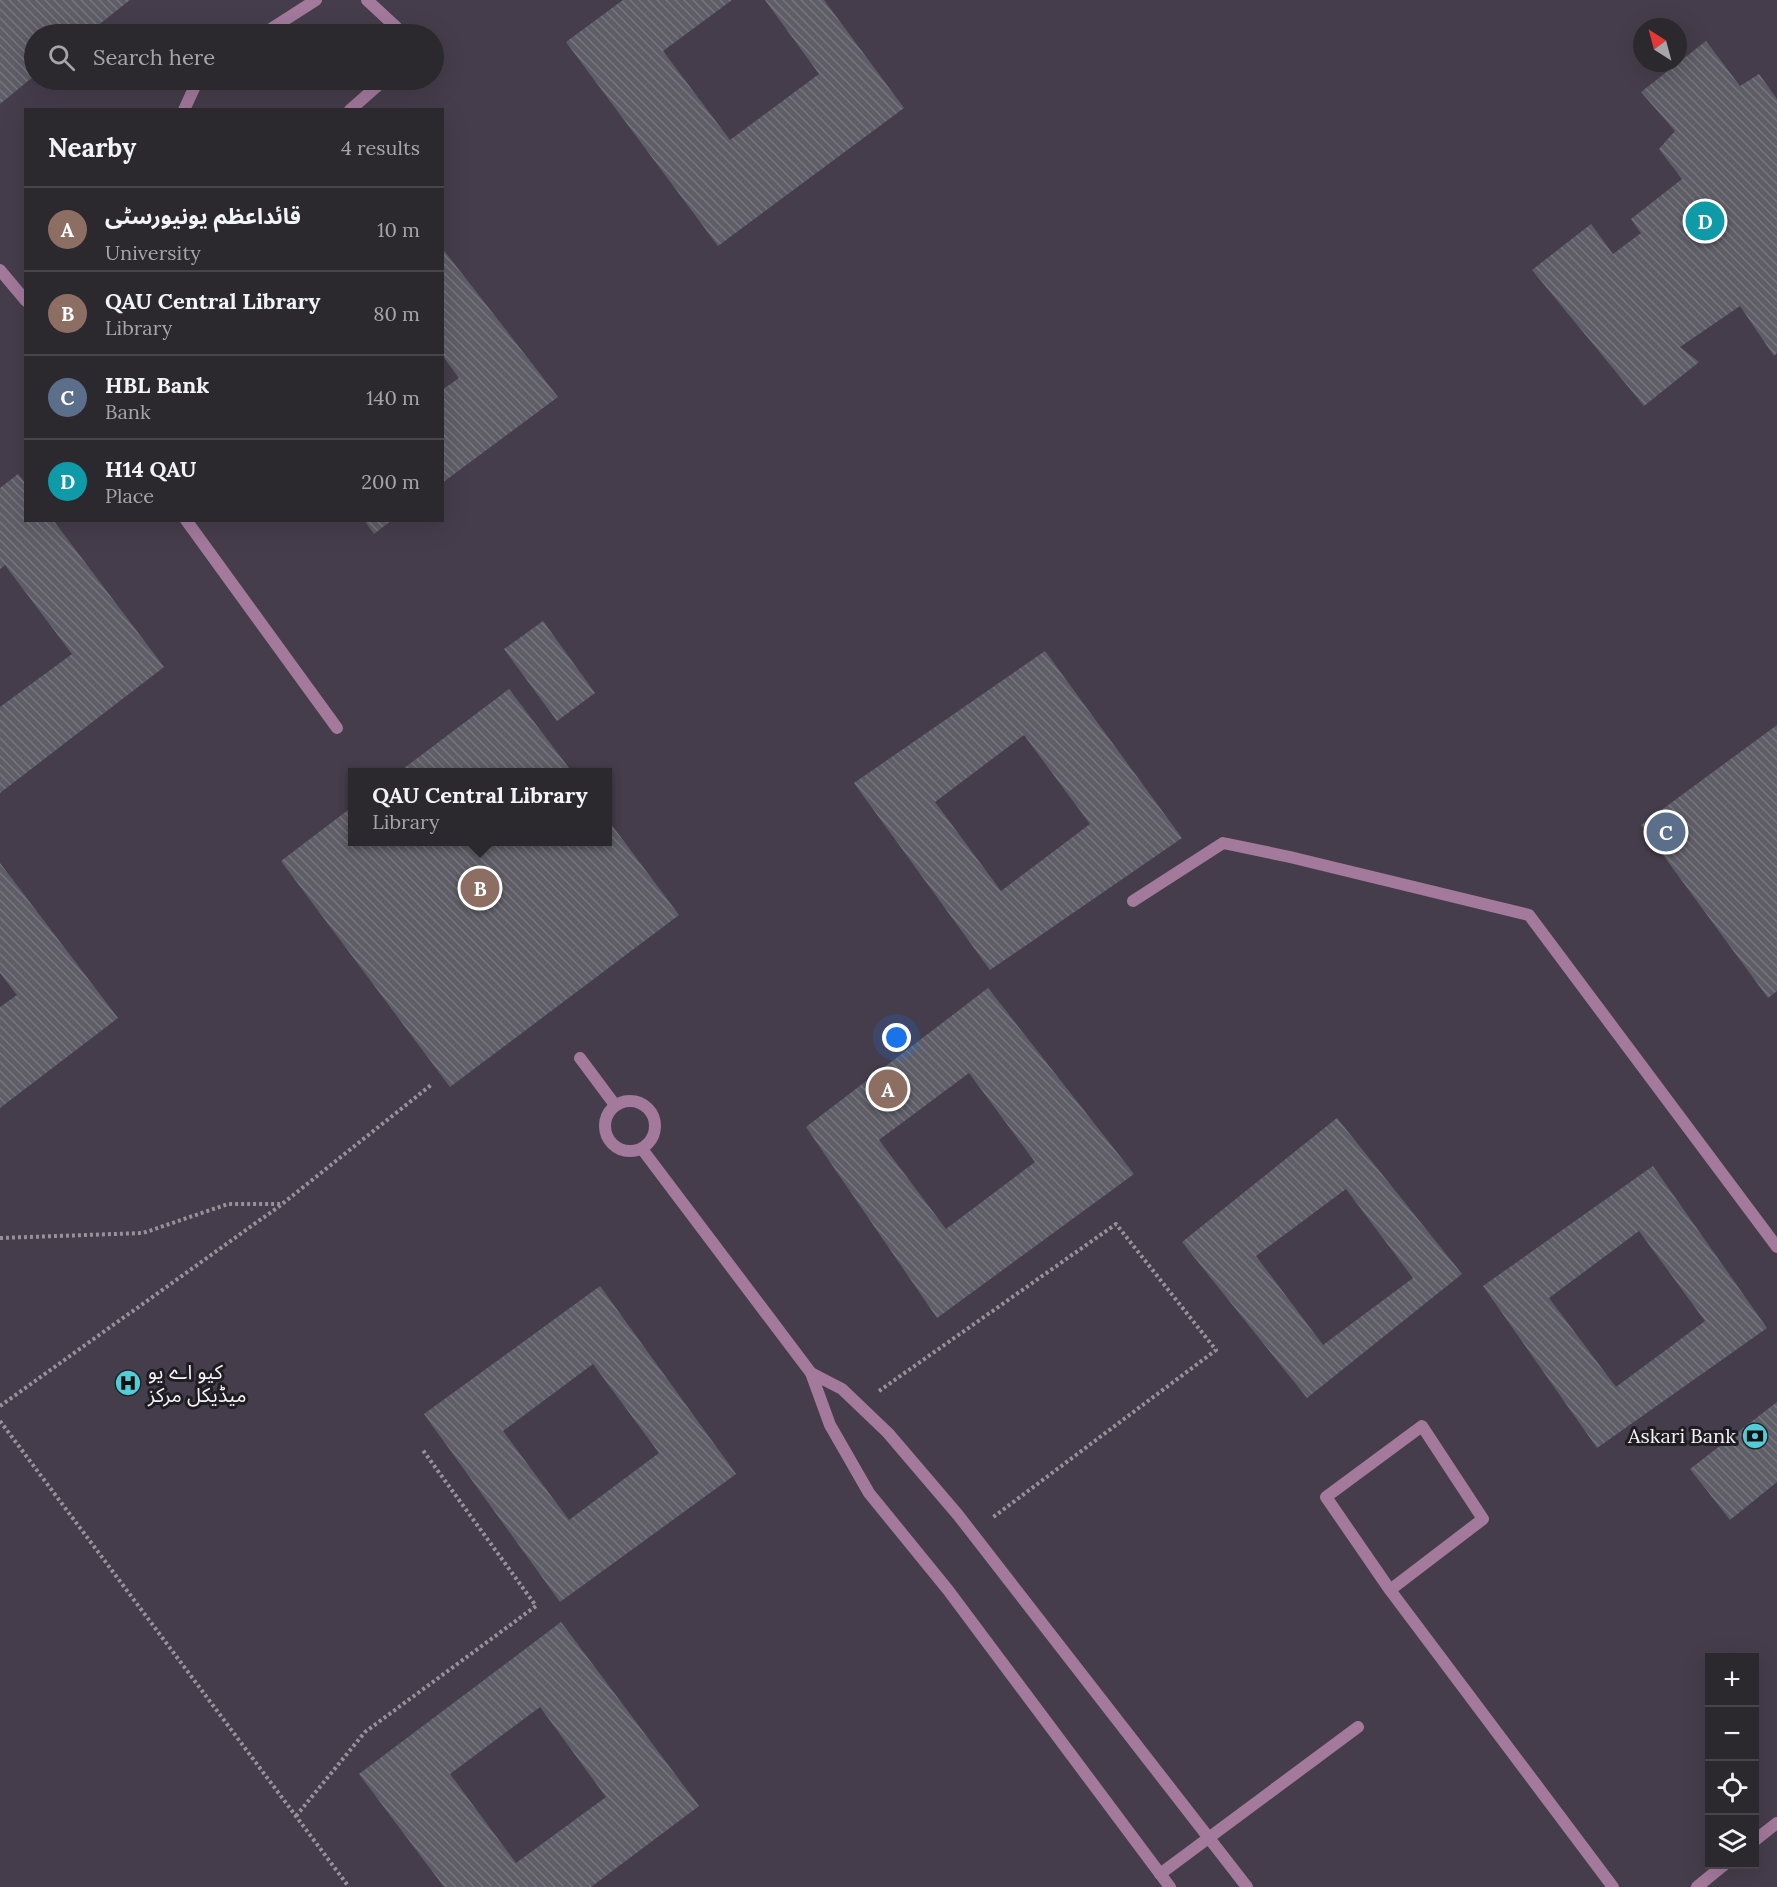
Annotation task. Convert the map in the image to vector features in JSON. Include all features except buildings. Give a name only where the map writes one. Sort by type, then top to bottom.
[{"type":"lane","points":[[279,24],[316,0]]},
{"type":"lane","points":[[366,0],[393,24]]},
{"type":"lane","points":[[185,108],[193,90]]},
{"type":"lane","points":[[352,108],[373,90]]},
{"type":"lane","points":[[0,270],[24,297]]},
{"type":"lane","points":[[187,522],[338,728]]},
{"type":"lane","points":[[1133,901],[1223,843],[1290,856],[1529,915],[1777,1247]]},
{"type":"lane","points":[[580,1058],[615,1105]]},
{"type":"lane","points":[[631,1101],[642,1103],[653,1113],[657,1129],[652,1140],[642,1149],[624,1152],[612,1145],[604,1130],[607,1114],[615,1105],[631,1101]]},
{"type":"lane","points":[[642,1149],[811,1373],[830,1425],[869,1492],[948,1590],[1170,1887]]},
{"type":"lane","points":[[811,1373],[842,1389],[888,1433],[972,1532],[1210,1836],[1247,1887]]},
{"type":"lane","points":[[1390,1590],[1483,1519],[1422,1426],[1326,1497],[1390,1590],[1613,1887]]},
{"type":"lane","points":[[1161,1874],[1358,1727]]},
{"type":"lane","points":[[1759,1838],[1777,1823]]},
{"type":"lane","points":[[1697,1887],[1719,1869]]},
{"type":"path","points":[[0,1406],[282,1204],[431,1085]]},
{"type":"path","points":[[0,1238],[143,1233],[228,1204],[282,1204]]},
{"type":"path","points":[[859,1405],[1116,1224],[1216,1350],[972,1532]]},
{"type":"path","points":[[0,1421],[349,1887]]},
{"type":"path","points":[[296,1816],[365,1732],[536,1606],[422,1449]]},
{"type":"shaded area","points":[[0,0],[1777,0],[1777,1887],[0,1887]]},
{"type":"place","name":"H14 QAU","points":[[1705,221]]},
{"type":"place","name":"HBL Bank","points":[[1666,832]]},
{"type":"place","name":"QAU Central Library","points":[[480,888]]},
{"type":"place","name":"قائداعظم یونیورسٹی","points":[[888,1089]]},
{"type":"place","name":"کیو اے یو میڈیکل مرکز","points":[[128,1383]]},
{"type":"place","name":"Askari Bank","points":[[1755,1436]]}]
